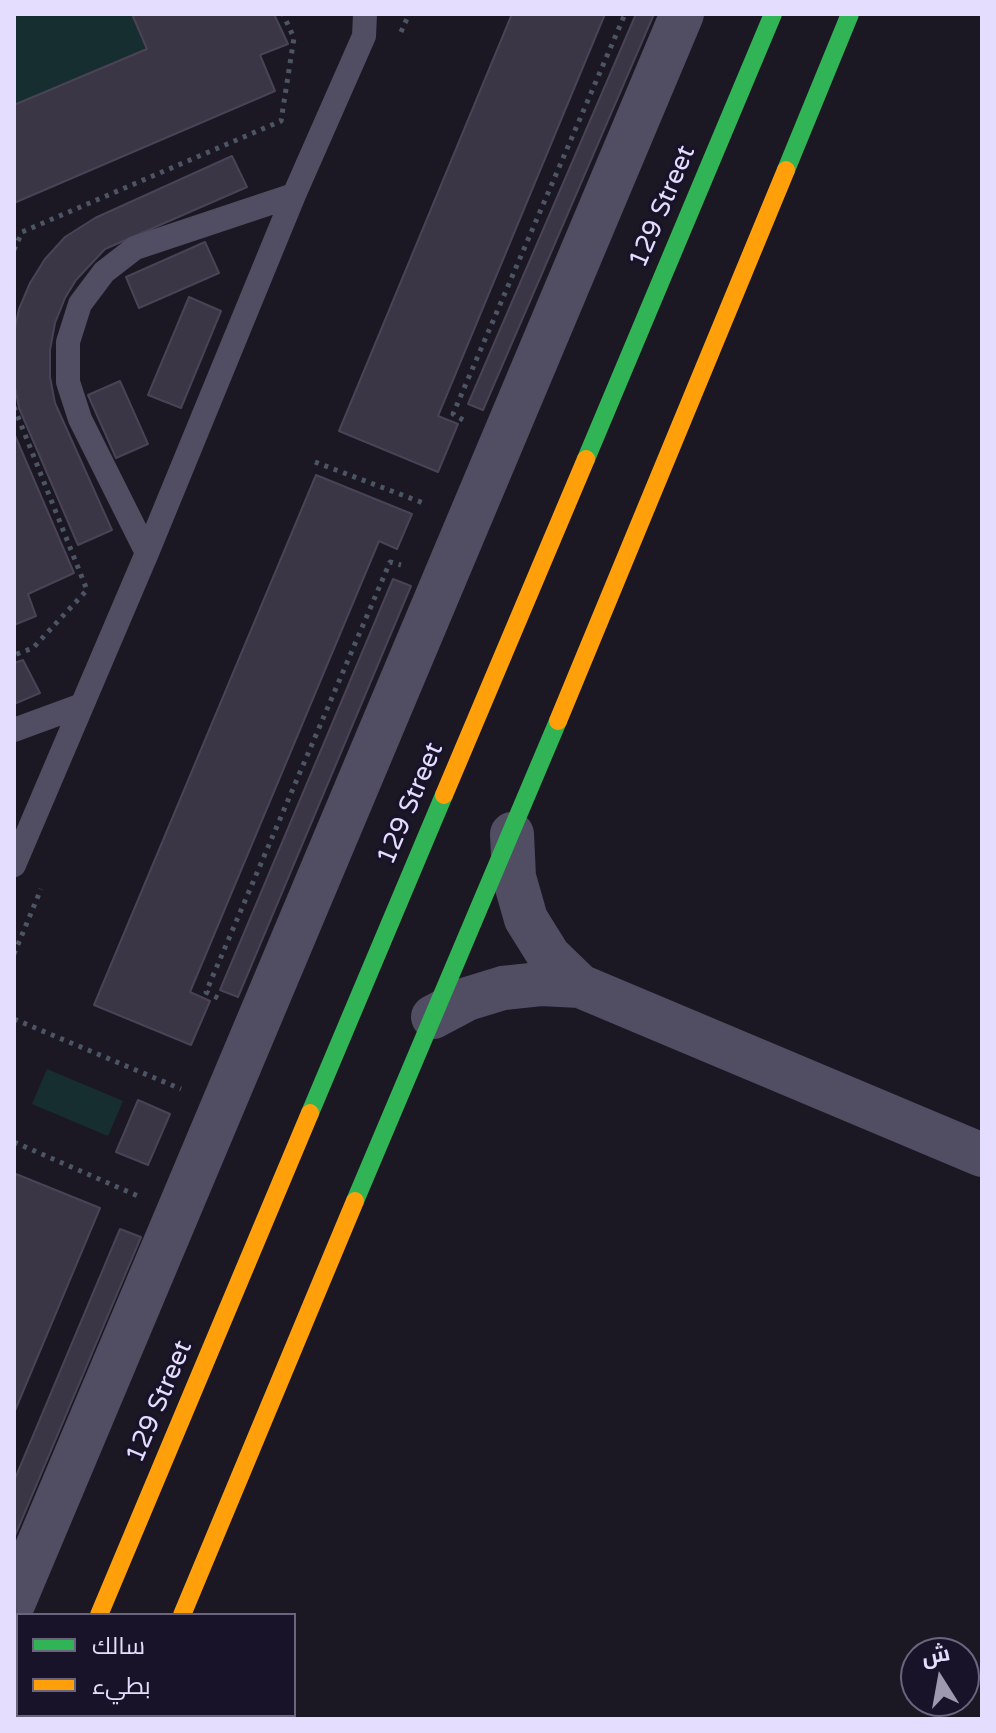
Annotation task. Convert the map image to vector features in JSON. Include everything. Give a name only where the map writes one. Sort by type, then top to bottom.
[{"type":"street","points":[[14,1602],[682,14]]},
{"type":"street","name":"129 Street","points":[[100,1613],[773,14]]},
{"type":"street","points":[[183,1613],[512,834],[850,14]]},
{"type":"street","points":[[512,834],[514,877],[526,919],[549,956],[580,986]]},
{"type":"street","points":[[433,1017],[467,999],[503,988],[541,984],[580,986],[982,1155]]},
{"type":"lane","points":[[14,865],[147,553],[294,195],[364,36],[365,14]]},
{"type":"lane","points":[[147,553],[80,419],[68,382],[68,342],[80,304],[104,272],[135,248],[294,195]]},
{"type":"lane","points":[[14,730],[82,705]]},
{"type":"path","points":[[14,250],[22,232],[281,121],[294,38],[283,14]]},
{"type":"path","points":[[458,433],[464,419],[453,414],[625,14]]},
{"type":"path","points":[[14,407],[87,590],[33,648],[14,655]]},
{"type":"path","points":[[315,462],[427,505],[421,517]]},
{"type":"path","points":[[215,1012],[221,999],[206,992],[390,562],[400,566],[406,554]]},
{"type":"path","points":[[14,1019],[182,1089],[187,1076]]},
{"type":"path","points":[[14,1142],[178,1213]]},
{"type":"green space","points":[[14,14],[132,14],[147,49],[14,105]]},
{"type":"green space","points":[[47,1069],[123,1101],[108,1136],[32,1104]]},
{"type":"building","points":[[132,14],[274,14],[288,44],[260,55],[275,91],[14,203],[14,105],[147,49]]},
{"type":"building","points":[[512,14],[605,14],[438,416],[458,424],[438,472],[339,431]]},
{"type":"building","points":[[636,14],[654,14],[483,410],[468,404]]},
{"type":"building","points":[[232,156],[247,187],[105,249],[76,280],[55,323],[50,350],[50,377],[55,403],[112,530],[78,545],[19,408],[14,382],[14,333],[19,309],[45,259],[65,237],[95,218]]},
{"type":"building","points":[[205,242],[219,273],[139,308],[126,277]]},
{"type":"building","points":[[189,297],[221,311],[181,408],[148,395]]},
{"type":"building","points":[[120,381],[148,444],[116,458],[88,395]]},
{"type":"building","points":[[14,433],[74,573],[28,594],[36,616],[14,625]]},
{"type":"building","points":[[316,475],[412,514],[397,549],[379,541],[190,992],[210,1001],[191,1045],[94,1005]]},
{"type":"building","points":[[393,579],[411,586],[238,997],[220,990]]},
{"type":"building","points":[[23,660],[40,693],[14,704],[14,663]]},
{"type":"building","points":[[138,1100],[170,1114],[148,1165],[116,1152]]},
{"type":"building","points":[[16,1174],[100,1208],[14,1413],[14,1179]]},
{"type":"building","points":[[120,1229],[141,1237],[14,1538],[14,1481]]},
{"type":"traffic: fast","points":[[586,459],[773,14]]},
{"type":"traffic: fast","points":[[786,170],[850,14]]},
{"type":"traffic: fast","points":[[355,1201],[558,721]]},
{"type":"traffic: fast","points":[[310,1113],[444,795]]},
{"type":"traffic: slow","points":[[558,721],[786,170]]},
{"type":"traffic: slow","points":[[444,795],[586,459]]},
{"type":"traffic: slow","points":[[100,1613],[310,1113]]},
{"type":"traffic: slow","points":[[183,1613],[355,1201]]}]
